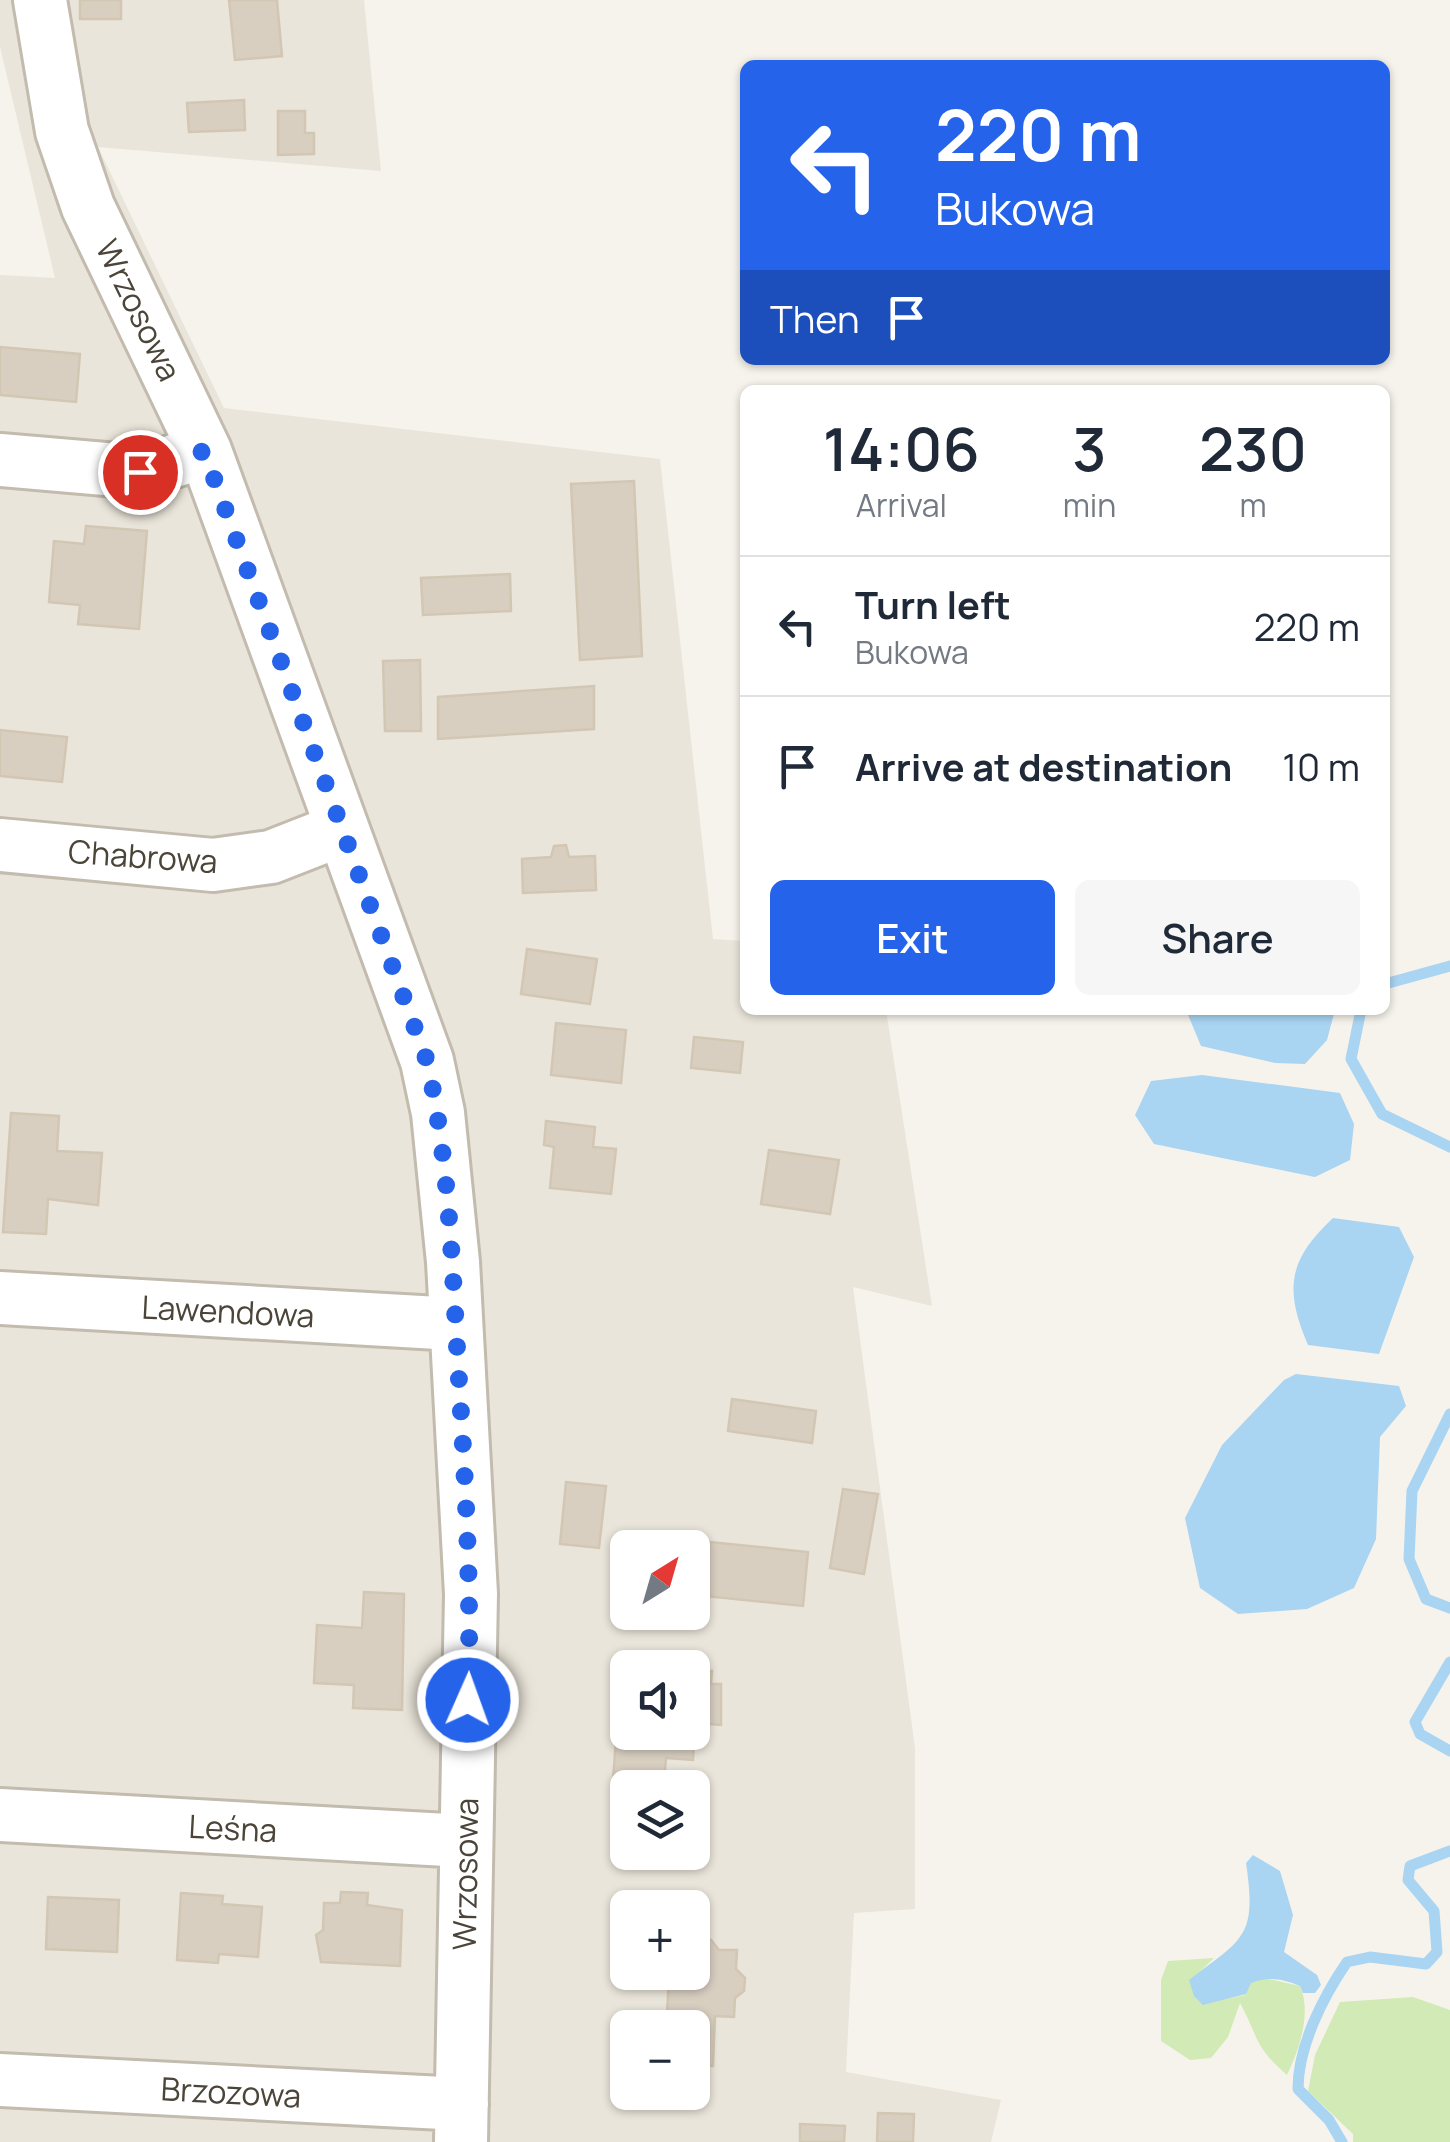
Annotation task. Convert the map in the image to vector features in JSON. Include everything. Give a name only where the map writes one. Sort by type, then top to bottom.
[{"type":"street","name":"Wrzosowa","points":[[40,0],[62,131],[88,207],[204,451],[427,1061],[438,1113],[456,1324],[471,1594],[462,2123]]},
{"type":"street","points":[[0,460],[140,472],[204,451]]},
{"type":"street","name":"Chabrowa","points":[[0,845],[213,865],[271,856],[340,830]]},
{"type":"street","name":"Lawendowa","points":[[0,1298],[456,1324]]},
{"type":"street","name":"Leśna","points":[[0,1815],[465,1841]]},
{"type":"street","name":"Brzozowa","points":[[0,2080],[462,2123]]},
{"type":"shaded area","points":[[0,0],[364,0],[381,171],[98,147],[224,408],[660,459],[713,939],[740,941],[740,1015],[887,1015],[932,1306],[853,1287],[915,1748],[915,1909],[854,1913],[846,2072],[1001,2100],[991,2142],[0,2142],[0,275],[55,278],[0,47]]},
{"type":"green space","points":[[1214,1958],[1190,1981],[1203,2004],[1245,1995],[1251,1982],[1264,1978],[1300,1986],[1304,2019],[1300,2043],[1287,2075],[1262,2049],[1240,2003],[1228,2037],[1211,2058],[1190,2060],[1161,2041],[1161,1980],[1168,1961]]},
{"type":"green space","points":[[1413,1997],[1450,2010],[1450,2142],[1353,2142],[1353,2134],[1308,2091],[1315,2055],[1340,2002]]},
{"type":"water","points":[[1188,1015],[1334,1015],[1327,1040],[1305,1064],[1275,1063],[1201,1046]]},
{"type":"water","points":[[1202,1075],[1340,1093],[1354,1124],[1350,1160],[1315,1177],[1154,1144],[1135,1115],[1151,1081]]},
{"type":"water","points":[[1333,1218],[1399,1227],[1414,1257],[1379,1354],[1308,1345],[1300,1325],[1293,1291],[1299,1262]]},
{"type":"water","points":[[1296,1374],[1399,1386],[1406,1406],[1380,1437],[1376,1539],[1354,1588],[1307,1609],[1238,1614],[1200,1588],[1185,1518],[1222,1445],[1284,1380]]},
{"type":"water","points":[[1253,1855],[1280,1871],[1293,1915],[1284,1952],[1317,1975],[1321,1985],[1315,1993],[1303,1993],[1294,1984],[1263,1980],[1251,1983],[1246,1994],[1203,2005],[1194,1996],[1189,1980],[1242,1934],[1249,1907],[1246,1863]]},
{"type":"building","points":[[80,0],[121,0],[121,19],[80,19]]},
{"type":"building","points":[[229,0],[277,0],[282,56],[235,60]]},
{"type":"building","points":[[244,100],[245,130],[189,132],[187,103]]},
{"type":"building","points":[[278,111],[305,111],[305,133],[314,133],[314,154],[278,155]]},
{"type":"building","points":[[0,347],[80,354],[76,402],[0,395]]},
{"type":"building","points":[[634,481],[642,656],[580,660],[571,484]]},
{"type":"building","points":[[86,526],[147,531],[139,629],[78,624],[80,605],[49,602],[54,541],[84,544]]},
{"type":"building","points":[[510,574],[511,611],[423,615],[421,578]]},
{"type":"building","points":[[420,660],[421,731],[385,731],[383,661]]},
{"type":"building","points":[[594,686],[594,729],[438,739],[438,697]]},
{"type":"building","points":[[0,730],[67,737],[62,782],[0,776]]},
{"type":"building","points":[[566,845],[569,857],[595,856],[596,890],[523,893],[522,859],[551,857],[554,846]]},
{"type":"building","points":[[527,949],[597,959],[590,1004],[521,994]]},
{"type":"building","points":[[556,1023],[626,1030],[621,1083],[551,1075]]},
{"type":"building","points":[[694,1037],[743,1042],[740,1073],[691,1068]]},
{"type":"building","points":[[11,1113],[59,1116],[57,1151],[102,1153],[98,1205],[48,1199],[46,1234],[3,1232]]},
{"type":"building","points":[[546,1121],[595,1127],[593,1147],[616,1149],[611,1194],[550,1188],[554,1147],[544,1145]]},
{"type":"building","points":[[769,1150],[839,1160],[830,1214],[761,1204]]},
{"type":"building","points":[[732,1399],[816,1411],[812,1443],[728,1431]]},
{"type":"building","points":[[566,1482],[606,1486],[599,1548],[560,1544]]},
{"type":"building","points":[[843,1489],[878,1494],[864,1574],[830,1568]]},
{"type":"building","points":[[710,1542],[808,1552],[803,1606],[710,1597]]},
{"type":"building","points":[[364,1592],[404,1594],[402,1710],[353,1708],[354,1685],[314,1683],[317,1625],[362,1628]]},
{"type":"building","points":[[710,1671],[711,1684],[721,1684],[721,1725],[710,1724]]},
{"type":"building","points":[[615,1750],[694,1750],[693,1760],[666,1758],[665,1770],[614,1770]]},
{"type":"building","points":[[341,1892],[368,1893],[367,1905],[402,1910],[400,1966],[321,1962],[316,1935],[323,1930],[324,1903],[340,1903]]},
{"type":"building","points":[[181,1893],[223,1896],[222,1904],[262,1907],[258,1957],[219,1954],[218,1963],[177,1960]]},
{"type":"building","points":[[48,1897],[119,1900],[117,1952],[46,1949]]},
{"type":"building","points":[[710,1940],[719,1950],[737,1950],[736,1969],[745,1978],[744,1991],[735,1998],[734,2017],[715,2016],[713,2066],[710,2010],[667,2010],[668,1990],[710,1990]]},
{"type":"building","points":[[878,2113],[914,2114],[913,2142],[877,2142]]},
{"type":"building","points":[[800,2124],[845,2126],[844,2142],[800,2142]]},
{"type":"waterway","points":[[1390,983],[1450,966]]},
{"type":"waterway","points":[[1360,1015],[1351,1059],[1382,1114],[1450,1147]]},
{"type":"waterway","points":[[1450,1414],[1412,1491],[1409,1559],[1426,1599],[1450,1608]]},
{"type":"waterway","points":[[1450,1662],[1415,1722],[1420,1734],[1450,1751]]},
{"type":"waterway","points":[[1342,2142],[1329,2120],[1298,2089],[1307,2039],[1347,1962],[1370,1957],[1426,1964],[1437,1952],[1434,1911],[1408,1880],[1410,1866],[1450,1851]]},
{"type":"route","points":[[140,472],[204,451],[427,1061],[438,1113],[453,1262],[471,1594],[468,1700]]}]
